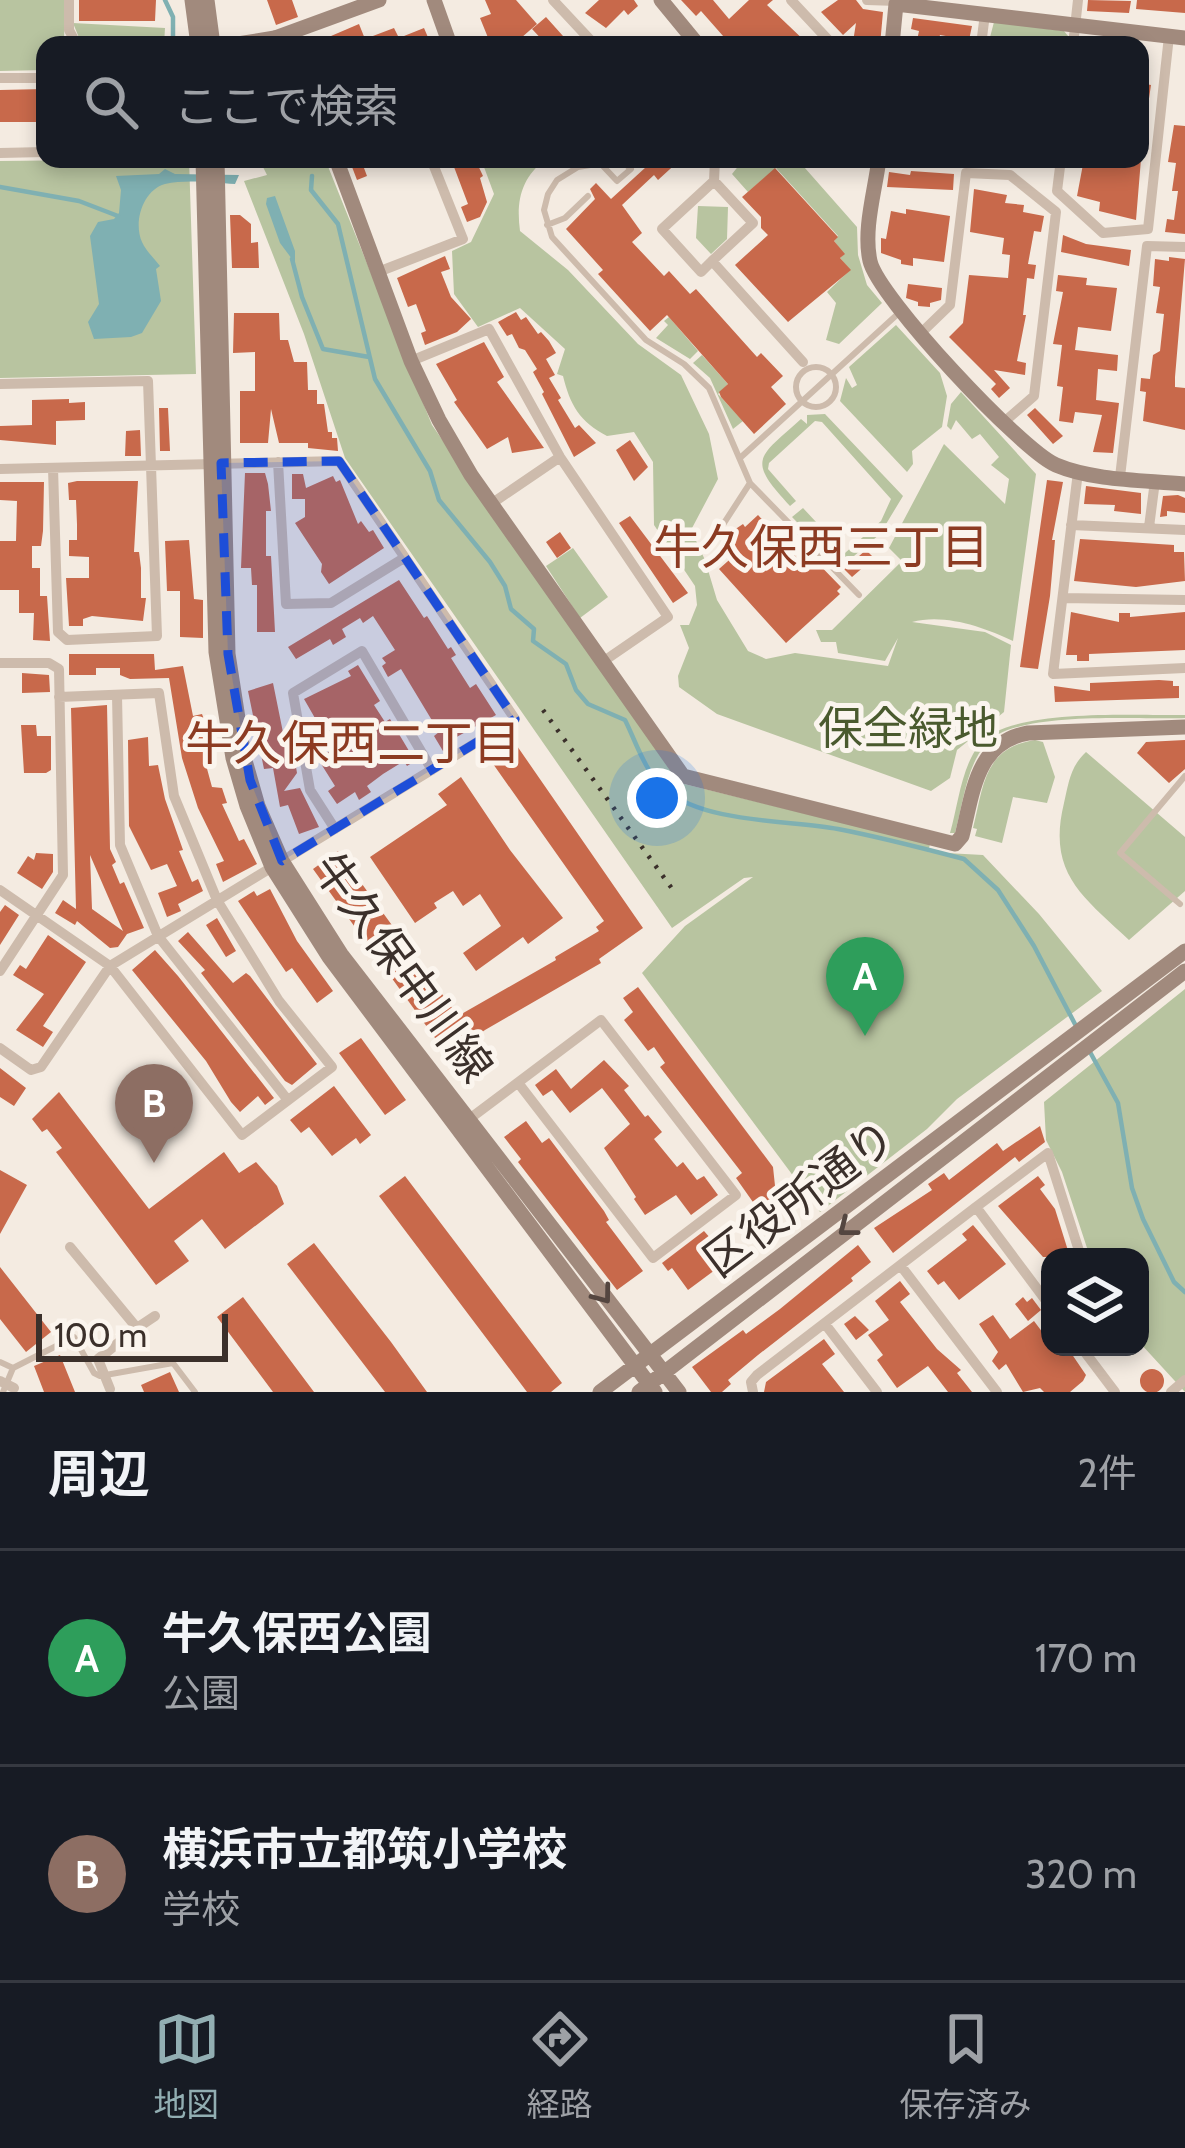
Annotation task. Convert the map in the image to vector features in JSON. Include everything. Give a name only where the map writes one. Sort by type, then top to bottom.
[{"type":"street","points":[[69,0],[72,36]]},
{"type":"street","points":[[192,0],[197,36]]},
{"type":"street","points":[[207,0],[212,36]]},
{"type":"street","points":[[279,36],[349,5],[379,0]]},
{"type":"street","points":[[434,0],[447,36]]},
{"type":"street","points":[[553,0],[587,36]]},
{"type":"street","points":[[791,0],[824,36]]},
{"type":"street","points":[[867,0],[1177,37],[1148,229],[1103,233],[1057,190],[1059,168]]},
{"type":"street","points":[[1074,36],[1078,0]]},
{"type":"street","points":[[893,36],[897,2]]},
{"type":"street","points":[[668,3],[692,36]]},
{"type":"street","points":[[982,36],[985,14]]},
{"type":"street","points":[[0,78],[36,78]]},
{"type":"street","points":[[0,153],[36,152]]},
{"type":"street","name":"牛久保中川線","points":[[203,168],[228,654],[250,780],[277,864],[329,957],[641,1360]]},
{"type":"street","name":"牛久保中川線","points":[[216,464],[217,168]]},
{"type":"street","points":[[339,168],[411,362],[439,420],[601,663],[688,778],[951,843],[962,836],[981,764],[1004,740],[1028,733],[1185,727]]},
{"type":"street","points":[[378,272],[463,239],[435,168]]},
{"type":"street","points":[[714,181],[753,224],[701,272],[662,229],[714,181],[715,168]]},
{"type":"street","points":[[878,168],[868,243],[875,276],[901,311],[1004,422],[1036,454],[1078,472],[1185,484]]},
{"type":"street","points":[[921,333],[950,305],[966,173],[1010,175],[1056,212],[1034,396],[1004,422]]},
{"type":"street","points":[[1120,477],[1147,246],[1185,247]]},
{"type":"street","points":[[712,261],[802,362]]},
{"type":"street","points":[[411,362],[489,328],[560,457],[668,617],[601,663]]},
{"type":"street","points":[[0,384],[148,381],[157,637],[67,640],[58,632],[53,468]]},
{"type":"street","points":[[491,504],[560,457]]},
{"type":"street","points":[[0,469],[339,460],[515,719],[110,966],[41,1067],[32,1070],[0,1048]]},
{"type":"street","points":[[278,462],[286,604],[331,603],[404,558]]},
{"type":"street","points":[[1078,472],[1053,674],[1185,668]]},
{"type":"street","points":[[1149,527],[1154,481]]},
{"type":"street","points":[[1071,525],[1185,530]]},
{"type":"street","points":[[1063,598],[1185,600]]},
{"type":"street","points":[[334,829],[310,790],[293,693],[310,682],[362,652],[432,770]]},
{"type":"street","points":[[0,663],[49,663],[59,669],[63,875],[0,971]]},
{"type":"street","points":[[0,890],[110,966],[242,1136],[332,1067],[279,1001],[217,900],[174,796],[159,693],[59,697]]},
{"type":"street","points":[[117,695],[120,844],[158,936],[287,1100]]},
{"type":"street","name":"牛久保中川線","points":[[277,864],[641,1360],[651,1385],[679,1392]]},
{"type":"street","points":[[1046,1067],[1122,1009],[1185,951]]},
{"type":"street","points":[[1122,1009],[1185,971]]},
{"type":"street","points":[[468,1120],[601,1020],[736,1195],[653,1258],[519,1084]]},
{"type":"street","name":"区役所通り","points":[[600,1392],[1046,1067]]},
{"type":"street","name":"区役所通り","points":[[651,1385],[1046,1067]]},
{"type":"street","points":[[753,1392],[754,1378],[1048,1153],[1078,1248]]},
{"type":"street","points":[[976,1207],[1041,1292]]},
{"type":"street","points":[[70,1247],[137,1328]]},
{"type":"street","points":[[901,1266],[997,1392]]},
{"type":"street","points":[[110,1389],[98,1359],[155,1316]]},
{"type":"street","points":[[825,1324],[877,1392]]},
{"type":"street","points":[[1088,1356],[1115,1392]]},
{"type":"street","points":[[1171,1392],[1185,1380]]},
{"type":"street","points":[[0,1381],[10,1391]]},
{"type":"lane","points":[[576,168],[557,180],[545,201],[552,237],[646,340],[684,364],[709,388],[749,483],[860,595]]},
{"type":"lane","points":[[605,168],[617,181],[630,168]]},
{"type":"lane","points":[[547,225],[566,218],[589,196]]},
{"type":"lane","points":[[740,458],[901,311]]},
{"type":"lane","points":[[817,367],[832,374],[836,387],[829,403],[814,408],[802,402],[796,384],[804,370],[817,367]]},
{"type":"lane","points":[[712,540],[749,483]]},
{"type":"lane","points":[[1180,904],[1120,853],[1185,776]]},
{"type":"lane","points":[[13,1368],[74,1336],[94,1373],[173,1363],[195,1392]]},
{"type":"lane","points":[[0,1362],[13,1368]]},
{"type":"lane","points":[[10,1391],[13,1368]]},
{"type":"highlighted area","points":[[339,461],[515,719],[282,861],[250,780],[228,654],[221,463]]},
{"type":"green space","points":[[0,0],[65,0],[64,36],[36,36],[36,70],[0,71]]},
{"type":"green space","points":[[994,22],[1064,31],[1068,36],[990,36]]},
{"type":"green space","points":[[73,23],[165,28],[165,36],[78,36]]},
{"type":"green space","points":[[0,161],[36,161],[36,168],[189,168],[196,374],[0,378]]},
{"type":"green space","points":[[264,168],[329,168],[432,425],[680,783],[930,844],[928,852],[983,855],[1102,991],[957,1099],[927,1129],[820,1212],[642,973],[685,926],[753,877],[744,878],[672,928],[345,458],[304,334],[244,181],[267,175]]},
{"type":"green space","name":"保全緑地","points":[[484,168],[537,168],[522,191],[520,231],[568,270],[638,344],[681,375],[709,434],[718,479],[691,530],[717,600],[748,651],[766,659],[795,653],[888,666],[898,638],[885,661],[838,653],[836,642],[821,642],[816,630],[832,630],[902,561],[889,548],[944,444],[1005,504],[1009,479],[991,465],[999,457],[980,434],[972,439],[956,420],[951,430],[947,426],[951,404],[961,392],[1036,474],[1013,641],[950,620],[912,622],[985,632],[1011,645],[1004,712],[957,750],[950,778],[931,791],[717,714],[679,687],[678,676],[689,648],[680,625],[689,625],[697,605],[695,586],[654,525],[653,462],[634,432],[607,436],[583,419],[563,376],[557,374],[565,349],[520,308],[478,327],[454,294],[452,251],[471,242],[494,194]]},
{"type":"green space","points":[[737,168],[776,168],[748,192],[732,174]]},
{"type":"green space","points":[[776,168],[805,168],[857,227],[858,255],[867,285],[882,303],[839,344],[826,340],[836,303],[827,292],[850,270],[834,241],[838,236]]},
{"type":"green space","points":[[698,206],[728,207],[727,239],[711,254],[696,238]]},
{"type":"green space","points":[[669,317],[698,351],[690,359],[656,338]]},
{"type":"green space","points":[[896,325],[940,373],[947,396],[942,427],[912,451],[913,464],[907,472],[840,401],[846,378],[852,388],[857,385],[849,367]]},
{"type":"green space","points":[[702,355],[728,384],[718,394],[743,421],[733,429],[710,378],[693,363]]},
{"type":"green space","points":[[825,414],[903,496],[880,534],[841,567],[792,517],[803,508],[845,553],[881,521],[891,499],[822,422],[815,421],[769,463],[768,469],[796,501],[790,506],[763,468],[767,451],[801,419],[807,424],[807,415]]},
{"type":"green space","points":[[573,548],[608,597],[580,618],[546,566]]},
{"type":"green space","points":[[1185,715],[1049,721],[1000,734],[985,745],[973,764],[955,833],[950,833],[968,765],[979,745],[994,733],[1016,724],[1074,716]]},
{"type":"green space","points":[[1035,740],[1043,742],[1055,777],[1047,803],[1013,797],[1002,843],[975,836],[977,829],[973,828],[989,770],[1005,751]]},
{"type":"green space","points":[[1086,752],[1185,837],[1185,891],[1129,940],[1083,896],[1060,848],[1069,782]]},
{"type":"green space","points":[[1185,989],[1185,1392],[1149,1353],[1149,1248],[1087,1248],[1046,1140],[1044,1102]]},
{"type":"water","points":[[165,169],[175,174],[239,175],[235,184],[173,183],[151,193],[139,225],[146,248],[160,266],[156,269],[161,301],[142,333],[94,339],[88,322],[99,304],[90,236],[98,222],[119,213],[121,190],[116,176],[159,174]]},
{"type":"water","points":[[275,196],[295,263],[280,243],[266,204],[267,198]]},
{"type":"building","points":[[79,0],[156,0],[155,21],[79,21]]},
{"type":"building","points":[[267,0],[292,0],[298,17],[276,25]]},
{"type":"building","points":[[485,0],[516,0],[537,24],[523,36],[487,36],[480,18],[491,14]]},
{"type":"building","points":[[599,0],[634,0],[638,6],[628,15],[624,10],[606,28],[585,13]]},
{"type":"building","points":[[681,0],[713,0],[729,19],[749,0],[773,0],[767,5],[800,36],[723,36],[701,11],[696,16]]},
{"type":"building","points":[[838,0],[856,0],[863,9],[883,12],[881,36],[854,36],[856,23],[843,35],[821,12]]},
{"type":"building","points":[[1088,0],[1131,1],[1129,13],[1087,11]]},
{"type":"building","points":[[1137,0],[1185,0],[1185,13],[1136,9]]},
{"type":"building","points":[[546,17],[563,36],[539,36],[532,29]]},
{"type":"building","points":[[913,18],[972,26],[970,36],[918,36],[919,31],[911,29]]},
{"type":"building","points":[[359,24],[364,36],[331,36]]},
{"type":"building","points":[[394,28],[398,36],[373,36]]},
{"type":"building","points":[[424,28],[427,36],[404,36]]},
{"type":"building","points":[[36,89],[36,122],[0,122],[0,90]]},
{"type":"building","points":[[1174,125],[1185,126],[1185,234],[1165,232],[1167,219],[1174,220],[1178,191],[1172,191],[1176,163],[1168,162]]},
{"type":"building","points":[[352,168],[364,168],[367,176],[357,180]]},
{"type":"building","points":[[454,168],[479,168],[483,176],[487,202],[480,217],[467,222],[461,207],[468,204]]},
{"type":"building","points":[[645,168],[671,168],[658,180],[654,175],[622,205],[642,233],[632,242],[664,276],[669,271],[690,294],[696,289],[757,357],[761,353],[783,376],[771,387],[786,404],[754,434],[721,397],[719,392],[728,384],[667,315],[650,331],[598,274],[603,270],[566,229],[595,199],[590,189],[596,183],[611,199]]},
{"type":"building","points":[[775,168],[838,237],[834,241],[845,254],[840,258],[851,270],[788,322],[735,265],[768,235],[761,228],[761,217],[742,197]]},
{"type":"building","points":[[1082,168],[1140,168],[1136,220],[1099,211],[1100,202],[1077,196]]},
{"type":"building","points":[[911,171],[954,174],[953,190],[887,187],[889,172],[910,175]]},
{"type":"building","points":[[974,189],[1007,195],[1005,203],[1024,205],[1023,212],[1044,216],[1041,232],[1034,231],[1028,264],[1036,265],[1034,279],[1027,278],[1017,361],[1026,363],[1025,375],[994,370],[1010,388],[999,398],[991,389],[996,384],[949,337],[963,323],[969,275],[1008,278],[1010,255],[1002,254],[1004,238],[970,232]]},
{"type":"building","points":[[906,209],[950,216],[944,262],[913,258],[913,266],[881,253],[891,211],[906,214]]},
{"type":"building","points":[[230,215],[240,215],[251,224],[251,243],[258,242],[259,268],[232,268]]},
{"type":"building","points":[[1063,235],[1086,244],[1131,250],[1129,266],[1061,252]]},
{"type":"building","points":[[445,256],[450,269],[441,272],[451,297],[471,319],[457,332],[425,345],[421,333],[426,331],[416,304],[408,307],[397,278]]},
{"type":"building","points":[[1169,257],[1185,259],[1175,387],[1185,388],[1185,430],[1143,421],[1146,392],[1140,391],[1141,378],[1150,379],[1153,355],[1160,351],[1164,314],[1156,313],[1160,287],[1153,286],[1155,259],[1169,261]]},
{"type":"building","points":[[1058,275],[1087,278],[1086,285],[1117,288],[1111,331],[1078,327],[1075,350],[1118,355],[1117,371],[1098,369],[1096,400],[1119,403],[1113,453],[1093,452],[1102,415],[1075,412],[1073,423],[1059,421],[1062,345],[1053,344],[1063,292],[1056,291]]},
{"type":"building","points":[[908,284],[942,288],[941,300],[930,307],[918,306],[906,298]]},
{"type":"building","points":[[516,312],[549,341],[556,353],[546,359],[555,375],[549,378],[558,400],[575,428],[579,425],[596,443],[574,457],[542,394],[533,372],[537,369],[498,322]]},
{"type":"building","points":[[234,313],[279,313],[280,340],[288,340],[294,362],[307,362],[308,390],[317,390],[317,404],[324,404],[328,432],[337,438],[338,451],[308,448],[308,443],[279,443],[271,409],[268,443],[240,443],[240,391],[255,391],[255,352],[233,353]]},
{"type":"building","points":[[484,342],[504,377],[497,382],[544,448],[512,453],[508,437],[487,449],[454,402],[436,364]]},
{"type":"building","points":[[69,399],[69,403],[85,402],[85,420],[56,421],[56,445],[0,440],[0,426],[32,425],[32,400]]},
{"type":"building","points":[[159,408],[168,408],[170,451],[160,451]]},
{"type":"building","points":[[1035,408],[1063,436],[1053,444],[1027,415]]},
{"type":"building","points":[[140,430],[141,456],[125,456],[126,431]]},
{"type":"building","points":[[630,440],[648,467],[634,481],[616,450]]},
{"type":"building","points":[[245,473],[265,473],[268,484],[271,511],[266,511],[266,556],[271,556],[275,632],[257,632],[257,585],[252,585],[251,568],[241,568]]},
{"type":"building","points":[[292,474],[303,474],[306,488],[333,476],[336,482],[340,480],[358,524],[361,521],[369,532],[373,530],[384,548],[329,584],[322,564],[295,523],[305,517],[305,499],[292,499]]},
{"type":"building","points":[[1047,480],[1063,482],[1038,669],[1020,667]]},
{"type":"building","points":[[138,481],[134,552],[139,552],[141,598],[146,598],[143,621],[92,616],[83,619],[83,626],[69,626],[66,578],[89,578],[89,557],[69,556],[69,540],[77,540],[77,524],[76,500],[69,500],[68,483]]},
{"type":"building","points":[[0,482],[44,482],[41,546],[32,546],[32,568],[40,568],[40,596],[47,596],[50,641],[33,640],[34,613],[19,613],[19,590],[0,590],[0,541],[16,541],[17,501],[0,500]]},
{"type":"building","points":[[1086,486],[1141,493],[1141,514],[1114,511],[1115,505],[1084,504]]},
{"type":"building","points":[[1163,496],[1185,498],[1185,513],[1167,511],[1167,516],[1160,517]]},
{"type":"building","points":[[758,515],[799,560],[807,552],[841,587],[840,594],[786,643],[719,569],[736,554],[725,541],[728,534]]},
{"type":"building","points":[[630,516],[688,593],[673,603],[619,523]]},
{"type":"building","points":[[560,532],[571,548],[557,558],[546,542]]},
{"type":"building","points":[[1080,539],[1174,545],[1174,552],[1184,552],[1185,581],[1136,587],[1074,581]]},
{"type":"building","points":[[189,540],[194,599],[203,600],[203,638],[180,637],[180,591],[167,591],[165,541]]},
{"type":"building","points":[[866,550],[874,558],[852,577],[844,569]]},
{"type":"building","points":[[399,580],[451,647],[456,655],[451,658],[470,688],[476,684],[496,715],[453,739],[453,745],[443,751],[434,736],[439,732],[401,669],[388,677],[382,666],[386,663],[382,658],[395,650],[373,616],[342,629],[346,637],[333,645],[330,639],[296,659],[288,647]]},
{"type":"building","points":[[1071,612],[1119,622],[1119,613],[1130,613],[1130,617],[1185,612],[1185,650],[1089,654],[1089,661],[1077,661],[1077,655],[1066,655]]},
{"type":"building","points":[[69,654],[154,654],[155,670],[183,666],[193,716],[202,714],[206,725],[211,753],[203,754],[212,787],[222,788],[227,803],[222,804],[239,841],[244,839],[257,864],[223,882],[216,864],[224,861],[198,808],[182,758],[169,678],[130,679],[120,675],[120,668],[96,668],[96,675],[69,675]]},
{"type":"building","points":[[358,665],[380,701],[374,705],[385,722],[390,719],[415,761],[407,766],[404,761],[383,774],[367,786],[371,792],[359,800],[355,792],[337,804],[328,791],[335,786],[318,759],[342,743],[323,732],[304,699],[351,676],[348,671]]},
{"type":"building","points":[[22,673],[49,675],[50,692],[22,693]]},
{"type":"building","points":[[1159,680],[1179,686],[1179,698],[1055,702],[1054,686],[1090,691],[1090,683]]},
{"type":"building","points":[[273,683],[289,762],[295,761],[297,773],[284,791],[300,788],[319,827],[299,834],[288,805],[280,807],[273,768],[264,769],[248,691]]},
{"type":"building","points":[[107,705],[110,849],[116,862],[112,865],[144,928],[127,934],[118,947],[110,948],[77,921],[75,925],[55,913],[63,900],[76,909],[71,708]],"holes":[[[90,855],[123,931],[92,909]]]},
{"type":"building","points":[[21,725],[36,725],[37,736],[51,736],[51,770],[46,773],[24,773]]},
{"type":"building","points":[[148,737],[149,766],[158,765],[183,850],[179,851],[192,882],[198,879],[203,891],[178,904],[181,911],[167,917],[158,893],[177,886],[167,864],[151,870],[129,826],[128,740]]},
{"type":"building","points":[[1185,740],[1185,769],[1169,783],[1137,753],[1146,742]]},
{"type":"building","points":[[515,743],[643,928],[599,959],[601,963],[448,1056],[313,869],[338,851],[458,1016],[556,960],[599,931],[596,927],[604,921],[491,761]]},
{"type":"building","points":[[461,777],[563,918],[528,944],[523,937],[476,971],[463,953],[501,926],[480,894],[463,906],[453,891],[415,923],[370,857],[447,805],[438,794]]},
{"type":"building","points":[[36,853],[53,854],[53,872],[42,889],[17,873],[28,856],[34,860]]},
{"type":"building","points":[[270,889],[297,941],[333,991],[317,1003],[292,968],[286,972],[238,901],[254,891],[257,896]]},
{"type":"building","points":[[5,905],[19,915],[0,945],[0,912]]},
{"type":"building","points":[[217,918],[236,951],[226,957],[206,925]]},
{"type":"building","points":[[188,932],[233,983],[246,973],[250,976],[317,1064],[292,1085],[178,941]]},
{"type":"building","points":[[48,935],[86,962],[43,1026],[53,1032],[43,1047],[16,1030],[44,994],[13,975],[20,965],[26,969]]},
{"type":"building","points":[[155,950],[274,1098],[265,1105],[258,1096],[240,1112],[206,1061],[132,970]]},
{"type":"building","points":[[638,987],[773,1167],[778,1214],[767,1222],[736,1178],[742,1173],[660,1067],[665,1063],[654,1047],[648,1051],[624,1020],[633,1012],[623,998]]},
{"type":"building","points":[[361,1038],[406,1100],[385,1115],[339,1053]]},
{"type":"building","points":[[604,1060],[629,1086],[624,1090],[645,1117],[662,1132],[654,1139],[677,1167],[683,1162],[697,1180],[704,1176],[718,1195],[691,1215],[676,1195],[645,1215],[604,1148],[630,1124],[602,1088],[570,1113],[552,1090],[543,1096],[535,1085],[556,1069],[571,1089]]},
{"type":"building","points":[[0,1068],[26,1088],[14,1106],[0,1097]]},
{"type":"building","points":[[334,1086],[371,1135],[360,1144],[356,1138],[332,1156],[309,1127],[301,1133],[290,1120]]},
{"type":"building","points":[[59,1092],[149,1209],[224,1152],[239,1173],[256,1162],[277,1186],[284,1204],[225,1249],[202,1219],[174,1241],[189,1261],[156,1285],[56,1152],[62,1148],[32,1119]]},
{"type":"building","points":[[526,1121],[542,1143],[549,1138],[643,1271],[617,1290],[504,1137]]},
{"type":"building","points":[[1040,1126],[1045,1142],[1019,1162],[1015,1157],[893,1253],[874,1228],[932,1190],[928,1184],[944,1173],[949,1180],[997,1143],[1003,1151]]},
{"type":"building","points":[[0,1170],[27,1185],[0,1234]]},
{"type":"building","points":[[405,1176],[562,1383],[551,1392],[527,1392],[379,1196]]},
{"type":"building","points":[[1038,1176],[1067,1248],[1041,1248],[1041,1255],[998,1206]]},
{"type":"building","points":[[973,1225],[1006,1264],[959,1300],[944,1281],[938,1285],[927,1271],[967,1240],[962,1234]]},
{"type":"building","points":[[704,1231],[711,1239],[703,1245],[719,1267],[688,1290],[672,1268],[668,1271],[662,1263]]},
{"type":"building","points":[[314,1243],[427,1392],[385,1392],[287,1264]]},
{"type":"building","points":[[858,1245],[871,1262],[853,1281],[728,1380],[731,1384],[722,1392],[711,1392],[692,1367],[743,1330],[746,1334]]},
{"type":"building","points":[[0,1267],[51,1332],[26,1352],[0,1319]]},
{"type":"building","points":[[900,1281],[910,1294],[900,1302],[937,1349],[961,1370],[957,1373],[972,1392],[948,1392],[928,1366],[897,1388],[877,1360],[883,1355],[868,1335],[889,1320],[875,1301]]},
{"type":"building","points":[[243,1297],[314,1392],[273,1392],[217,1317]]},
{"type":"building","points":[[1023,1297],[1027,1302],[1032,1298],[1041,1310],[1028,1321],[1015,1304]]},
{"type":"building","points":[[993,1315],[1010,1339],[1034,1321],[1041,1330],[1041,1356],[1073,1356],[1086,1375],[1083,1381],[1070,1392],[1040,1388],[1023,1392],[1006,1364],[999,1370],[992,1361],[998,1352],[979,1324]]},
{"type":"building","points":[[855,1316],[869,1330],[856,1340],[844,1324]]},
{"type":"building","points":[[824,1339],[835,1354],[822,1364],[844,1392],[764,1392],[766,1382]]},
{"type":"building","points":[[60,1355],[75,1392],[44,1392],[34,1366]]},
{"type":"building","points":[[1152,1369],[1164,1381],[1160,1389],[1144,1389],[1140,1381],[1144,1373]]},
{"type":"building","points":[[170,1372],[179,1392],[144,1392],[141,1385]]},
{"type":"waterway","points":[[165,0],[173,17],[173,36]]},
{"type":"waterway","points":[[312,176],[311,190],[338,224],[375,379],[430,471],[439,500],[490,562],[505,586],[511,609],[534,629],[533,641],[566,664],[576,690],[588,704],[625,720],[659,784],[684,801],[725,815],[838,829],[964,859],[998,890],[1076,1026]]},
{"type":"waterway","points":[[0,187],[79,201],[118,216]]},
{"type":"waterway","points":[[292,259],[323,349],[369,357]]},
{"type":"waterway","points":[[1090,1052],[1118,1103],[1132,1188],[1143,1219],[1174,1282],[1185,1292]]},
{"type":"railway","points":[[543,710],[673,890]]},
{"type":"place","name":"牛久保西公園","points":[[865,1036]]},
{"type":"place","name":"横浜市立都筑小学校","points":[[154,1163]]},
{"type":"district","name":"牛久保西三丁目","points":[[821,547]]},
{"type":"district","name":"牛久保西二丁目","points":[[353,743]]}]
